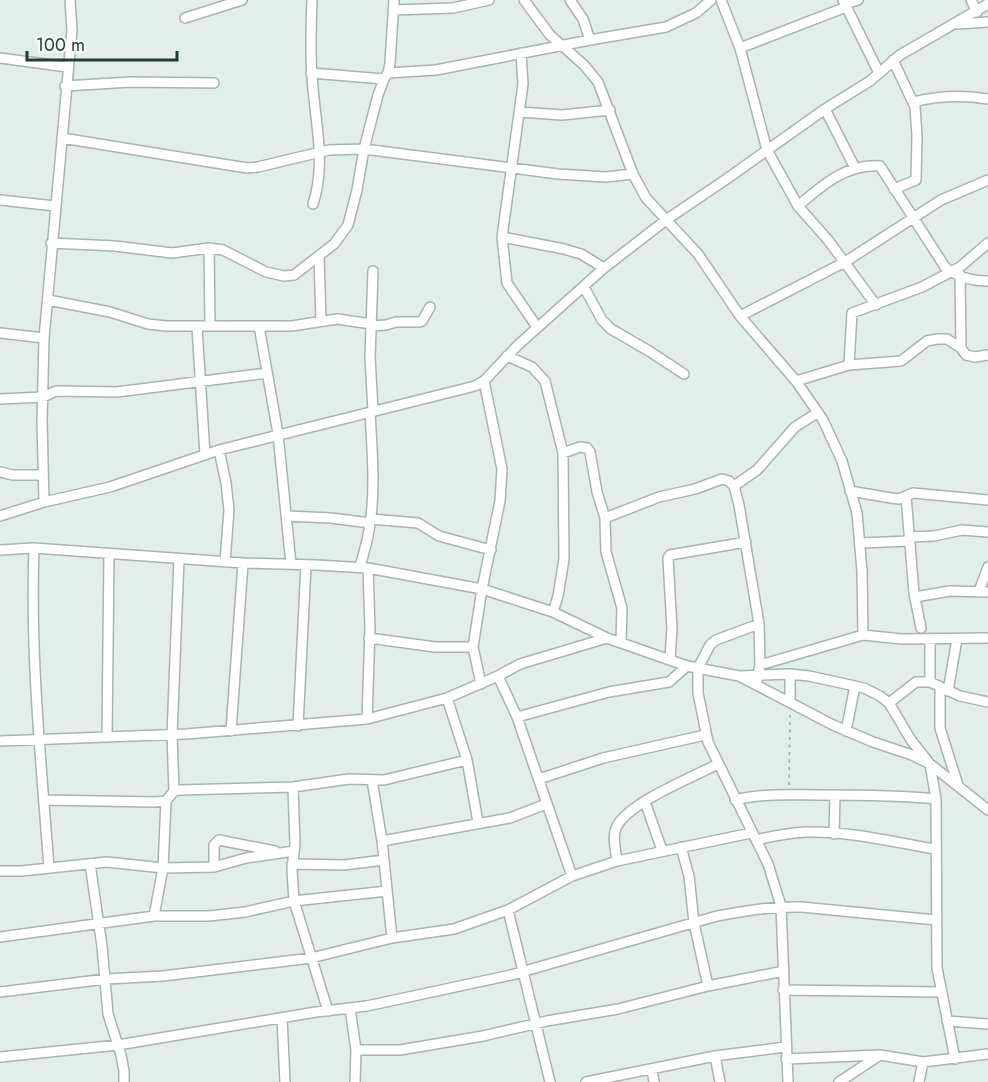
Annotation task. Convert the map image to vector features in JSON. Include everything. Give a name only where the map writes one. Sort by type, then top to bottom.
[{"type":"street","points":[[44,502],[44,338],[65,86],[72,30],[70,0]]},
{"type":"street","points":[[185,18],[242,0]]},
{"type":"street","points":[[312,0],[311,73],[320,174],[313,204]]},
{"type":"street","points":[[51,243],[115,246],[172,253],[209,248],[222,250],[266,272],[284,276],[294,275],[333,244],[348,225],[364,149],[386,76],[393,5],[453,8],[489,0]]},
{"type":"street","points":[[525,0],[550,35],[584,65],[598,82],[633,174],[646,198],[698,254],[740,316],[796,381],[818,412],[842,461],[857,513],[863,635]]},
{"type":"street","points":[[570,0],[583,19],[590,40]]},
{"type":"street","points":[[311,73],[386,76],[436,70],[666,27],[696,13],[711,0]]},
{"type":"street","points":[[721,0],[740,48],[767,150],[798,206],[845,262],[876,305]]},
{"type":"street","points":[[740,48],[858,0]]},
{"type":"street","points":[[971,0],[977,12]]},
{"type":"street","points":[[845,4],[879,73]]},
{"type":"street","points":[[0,516],[44,502],[110,487],[219,450],[475,386],[484,381],[537,327],[604,268],[666,220],[825,109],[870,81],[893,60],[988,4]]},
{"type":"street","points":[[956,24],[988,22]]},
{"type":"street","points":[[521,53],[523,84],[502,237],[507,283],[537,327]]},
{"type":"street","points":[[0,58],[67,67]]},
{"type":"street","points":[[893,60],[915,107],[917,136],[916,178],[894,189]]},
{"type":"street","points":[[65,86],[131,82],[214,83]]},
{"type":"street","points":[[913,102],[968,96],[988,99]]},
{"type":"street","points":[[825,109],[855,168]]},
{"type":"street","points":[[520,112],[562,115],[610,110]]},
{"type":"street","points":[[62,138],[247,168],[329,150],[364,149],[512,170],[606,177],[633,174]]},
{"type":"street","points":[[798,206],[823,184],[848,170],[880,166],[941,263],[955,273],[972,280],[988,281]]},
{"type":"street","points":[[740,316],[845,262],[941,200],[988,180]]},
{"type":"street","points":[[0,200],[55,206]]},
{"type":"street","points":[[502,237],[581,254],[604,268]]},
{"type":"street","points":[[849,365],[852,313],[955,273],[988,243]]},
{"type":"street","points":[[209,248],[210,326]]},
{"type":"street","points":[[319,256],[321,321]]},
{"type":"street","points":[[367,719],[369,638],[364,568],[371,521],[373,478],[370,357],[373,271]]},
{"type":"street","points":[[955,273],[961,348]]},
{"type":"street","points":[[584,287],[602,320],[611,329],[684,374]]},
{"type":"street","points":[[48,300],[110,312],[148,324],[197,327],[300,325],[337,319],[386,325],[396,322],[422,321],[430,307]]},
{"type":"street","points":[[259,326],[278,435],[291,564]]},
{"type":"street","points":[[197,327],[205,455]]},
{"type":"street","points":[[0,333],[44,338]]},
{"type":"street","points":[[796,381],[849,365],[901,361],[927,341],[937,339],[947,339],[961,348],[966,355],[975,357],[988,355]]},
{"type":"street","points":[[507,356],[532,367],[545,381],[563,453],[564,559],[553,612]]},
{"type":"street","points":[[0,399],[43,397],[56,391],[117,392],[267,373]]},
{"type":"street","points":[[481,684],[473,647],[500,501],[502,469],[484,381]]},
{"type":"street","points":[[734,486],[757,470],[795,427],[818,412]]},
{"type":"street","points":[[563,453],[579,447],[587,448],[590,452],[597,492],[606,518],[606,552],[622,608],[621,642]]},
{"type":"street","points":[[219,450],[229,510],[225,562]]},
{"type":"street","points":[[0,472],[13,475],[43,475]]},
{"type":"street","points":[[606,518],[659,497],[695,489],[722,479],[734,486],[746,542],[759,624],[758,675]]},
{"type":"street","points":[[850,491],[891,498],[913,493],[988,500]]},
{"type":"street","points":[[906,496],[915,597],[921,628]]},
{"type":"street","points":[[287,516],[418,523],[439,536],[491,550]]},
{"type":"street","points":[[860,543],[934,536],[962,530],[988,532]]},
{"type":"street","points":[[670,659],[672,629],[668,558],[670,555],[746,542]]},
{"type":"street","points":[[0,550],[34,548],[243,564],[364,568],[482,589],[553,612],[607,638],[687,666],[739,676],[790,674],[810,676],[855,686],[880,696],[889,703],[911,740],[930,764],[936,798],[937,968],[955,1059]]},
{"type":"street","points":[[34,548],[33,591],[38,738],[49,868]]},
{"type":"street","points":[[107,737],[109,554]]},
{"type":"street","points":[[154,916],[163,868],[166,801],[174,791],[172,735],[179,559]]},
{"type":"street","points":[[231,731],[243,564]]},
{"type":"street","points":[[298,726],[306,565]]},
{"type":"street","points":[[915,597],[950,591],[984,592],[988,567]]},
{"type":"street","points":[[759,624],[716,640],[710,645],[698,668],[698,693],[705,735],[768,864],[781,906],[788,1082]]},
{"type":"street","points":[[758,675],[863,635],[930,640],[988,638]]},
{"type":"street","points":[[369,638],[435,647],[473,647]]},
{"type":"street","points":[[0,741],[172,735],[367,719],[447,698],[520,664],[607,638]]},
{"type":"street","points":[[957,639],[944,689],[939,728],[958,785]]},
{"type":"street","points":[[930,640],[930,682]]},
{"type":"street","points":[[517,717],[609,692],[669,682],[687,666]]},
{"type":"street","points":[[790,674],[790,702]]},
{"type":"street","points":[[758,675],[790,702],[846,731],[930,764],[988,810]]},
{"type":"street","points":[[498,676],[517,717],[572,876]]},
{"type":"street","points":[[889,703],[916,682],[930,682],[967,699],[988,702]]},
{"type":"street","points":[[846,731],[855,686]]},
{"type":"street","points":[[447,698],[467,760],[478,822]]},
{"type":"street","points":[[539,779],[603,758],[705,735]]},
{"type":"street","points":[[174,791],[293,787],[349,779],[393,779],[467,760]]},
{"type":"street","points":[[616,861],[614,835],[621,819],[659,793],[718,764]]},
{"type":"street","points":[[372,780],[382,841],[392,938]]},
{"type":"street","points":[[293,787],[294,901],[327,1011]]},
{"type":"street","points":[[735,800],[752,796],[789,795],[936,798]]},
{"type":"street","points":[[834,834],[835,795]]},
{"type":"street","points":[[44,800],[142,803],[166,801]]},
{"type":"street","points":[[645,802],[662,850]]},
{"type":"street","points":[[382,841],[510,818],[546,804]]},
{"type":"street","points":[[0,992],[106,979],[163,976],[311,958],[392,938],[454,929],[508,910],[572,876],[616,861],[681,847],[754,836],[834,834],[935,849]]},
{"type":"street","points":[[214,867],[214,845],[219,840],[283,852]]},
{"type":"street","points":[[681,847],[689,876],[694,923],[708,986]]},
{"type":"street","points":[[0,871],[21,872],[107,862],[163,868],[214,867],[294,850]]},
{"type":"street","points":[[292,864],[344,865],[384,860]]},
{"type":"street","points":[[90,864],[106,979],[108,1014],[118,1045],[124,1082]]},
{"type":"street","points":[[0,937],[154,916],[209,916],[238,913],[294,901],[387,891]]},
{"type":"street","points":[[0,1057],[118,1045],[350,1008],[523,971],[717,916],[781,906],[936,920]]},
{"type":"street","points":[[508,910],[550,1082]]},
{"type":"street","points":[[356,1050],[400,1050],[483,1036],[618,1009],[708,986],[784,971]]},
{"type":"street","points":[[783,990],[870,993],[941,992]]},
{"type":"street","points":[[350,1008],[356,1050],[355,1082]]},
{"type":"street","points":[[282,1018],[285,1082]]},
{"type":"street","points":[[947,1022],[988,1023]]},
{"type":"street","points":[[586,1082],[715,1056],[785,1047]]},
{"type":"street","points":[[786,1059],[880,1055],[923,1062],[987,1055]]},
{"type":"street","points":[[839,1082],[880,1055]]},
{"type":"street","points":[[715,1056],[720,1082]]},
{"type":"street","points":[[919,1082],[923,1062]]},
{"type":"street","points":[[652,1069],[654,1082]]},
{"type":"path","points":[[789,795],[790,702]]}]
